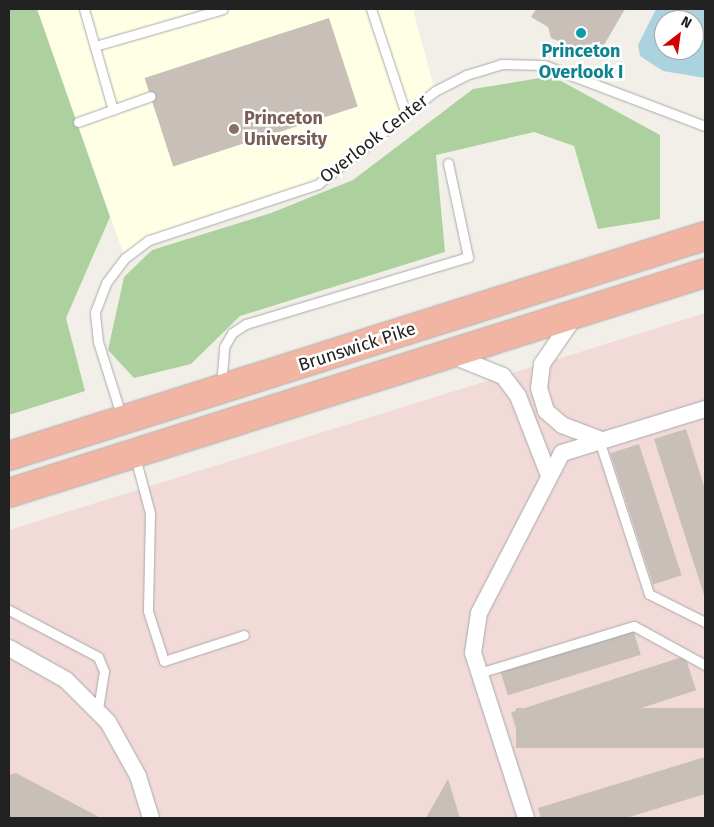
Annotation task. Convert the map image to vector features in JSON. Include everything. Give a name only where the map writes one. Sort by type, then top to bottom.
[{"type":"highway","name":"Brunswick Pike","points":[[9,456],[705,236]]},
{"type":"highway","name":"Brunswick Pike","points":[[9,493],[705,273]]},
{"type":"street","points":[[578,312],[554,341],[542,364],[539,388],[546,411],[562,425],[599,439]]},
{"type":"street","points":[[449,354],[503,376],[518,396],[548,473]]},
{"type":"street","points":[[526,818],[479,672],[473,637],[479,613],[548,473],[562,453],[599,439],[705,409]]},
{"type":"street","points":[[9,648],[66,680],[98,710],[125,748],[151,818]]},
{"type":"lane","points":[[84,9],[113,110]]},
{"type":"lane","points":[[95,46],[223,9]]},
{"type":"lane","points":[[371,9],[406,114]]},
{"type":"lane","name":"Overlook Center","points":[[123,421],[98,342],[95,312],[115,269],[149,240],[318,184],[406,114],[466,74],[521,63],[561,70],[705,126]]},
{"type":"lane","points":[[78,122],[151,96]]},
{"type":"lane","points":[[221,390],[224,347],[232,333],[246,324],[468,257],[448,164]]},
{"type":"lane","points":[[599,439],[649,594],[705,622]]},
{"type":"lane","points":[[134,454],[150,513],[148,611],[164,661],[244,635]]},
{"type":"lane","points":[[9,610],[98,657],[104,671],[98,710]]},
{"type":"lane","points":[[479,672],[634,626],[705,665]]},
{"type":"shaded area","name":"Princeton University","points":[[37,9],[413,9],[435,91],[327,178],[149,240],[125,258]]},
{"type":"shaded area","points":[[705,313],[705,818],[9,818],[9,530]]},
{"type":"green space","points":[[9,9],[37,9],[110,217],[66,318],[85,391],[9,415]]},
{"type":"green space","points":[[552,76],[660,135],[660,219],[598,229],[574,146],[534,132],[436,155],[445,252],[240,316],[191,364],[134,378],[108,350],[124,277],[152,250],[271,213],[353,180],[473,89]]},
{"type":"water","points":[[705,9],[705,78],[663,71],[640,56],[638,45],[654,13],[654,60],[704,60],[704,10],[656,10]]},
{"type":"building","name":"Princeton Overlook I","points":[[536,9],[625,9],[597,57],[551,38],[548,27],[531,17]]},
{"type":"building","points":[[329,18],[358,106],[173,166],[144,78]]},
{"type":"building","points":[[686,429],[705,489],[705,598],[654,439]]},
{"type":"building","points":[[639,444],[682,575],[653,585],[610,453]]},
{"type":"building","points":[[632,626],[641,655],[508,695],[499,667]]},
{"type":"building","points":[[685,656],[696,690],[522,747],[511,713]]},
{"type":"building","points":[[516,708],[705,708],[705,748],[516,748]]},
{"type":"building","points":[[705,757],[705,794],[626,818],[541,818],[538,808]]},
{"type":"building","points":[[16,773],[98,818],[9,818],[9,775]]},
{"type":"building","points":[[448,779],[460,818],[426,818]]},
{"type":"place","name":"Princeton Overlook I","points":[[581,33]]},
{"type":"place","name":"Princeton University","points":[[234,129]]}]
